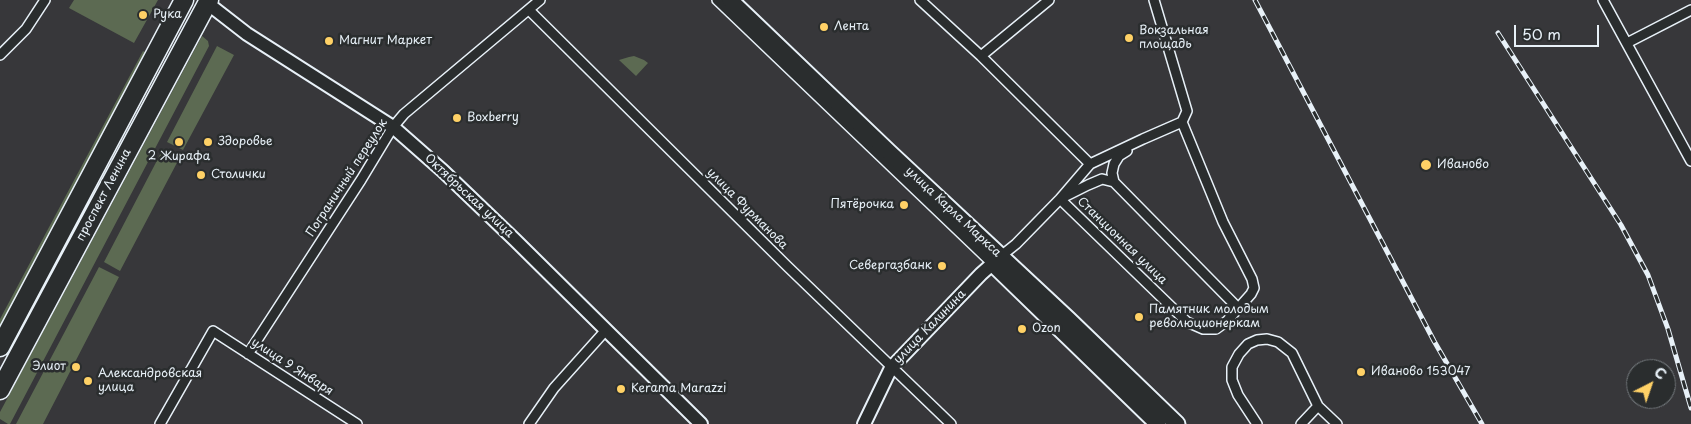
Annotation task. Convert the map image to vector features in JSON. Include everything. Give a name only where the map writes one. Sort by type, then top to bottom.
[{"type":"highway","name":"проспект Ленина","points":[[0,347],[184,0]]},
{"type":"highway","name":"проспект Ленина","points":[[0,390],[208,1]]},
{"type":"main road","name":"улица Карла Маркса","points":[[730,0],[889,152],[1158,424]]},
{"type":"main road","name":"Октябрьская улица","points":[[208,1],[229,21],[267,47],[393,127],[444,171],[701,424]]},
{"type":"main road","name":"улица Карла Маркса","points":[[997,260],[1177,424]]},
{"type":"main road","name":"улица Калинина","points":[[864,424],[891,368],[997,260]]},
{"type":"street","points":[[0,55],[26,29],[45,0]]},
{"type":"street","name":"Пограничный переулок","points":[[248,354],[361,180],[393,127],[404,114],[540,0]]},
{"type":"street","name":"улица Карла Маркса","points":[[718,0],[997,260]]},
{"type":"street","points":[[920,0],[981,56],[1090,164]]},
{"type":"street","points":[[981,56],[1050,0]]},
{"type":"street","points":[[997,260],[1016,244],[1060,199],[1090,164],[1182,122],[1187,111],[1154,0]]},
{"type":"street","points":[[1603,0],[1691,161]]},
{"type":"street","name":"улица Фурманова","points":[[528,10],[950,424]]},
{"type":"street","points":[[1627,42],[1691,10]]},
{"type":"street","points":[[1060,199],[1102,179],[1114,182],[1238,308],[1254,288],[1252,279],[1229,235],[1182,122]]},
{"type":"street","points":[[1114,182],[1112,173],[1119,156],[1143,139]]},
{"type":"street","name":"Станционная улица","points":[[1060,199],[1187,322],[1203,329],[1216,328],[1227,321],[1238,308]]},
{"type":"street","points":[[528,424],[554,388],[606,330]]},
{"type":"street","name":"улица 9 Января","points":[[160,424],[213,331],[357,424]]},
{"type":"street","points":[[1257,424],[1238,395],[1232,380],[1232,367],[1239,354],[1248,344],[1257,340],[1267,339],[1278,342],[1292,353],[1318,406],[1337,424]]},
{"type":"street","points":[[1301,424],[1318,406]]},
{"type":"green space","points":[[74,0],[158,0],[134,43],[69,8]]},
{"type":"green space","points":[[202,36],[208,41],[209,46],[10,424],[8,424],[0,419],[0,412]]},
{"type":"green space","points":[[217,46],[234,55],[183,150],[167,142]]},
{"type":"green space","points":[[143,51],[148,54],[0,330],[0,319]]},
{"type":"green space","points":[[634,56],[648,63],[636,76],[619,60]]},
{"type":"green space","points":[[163,149],[180,157],[120,271],[104,262]]},
{"type":"green space","points":[[99,267],[119,277],[43,424],[16,424]]},
{"type":"railway","points":[[1255,0],[1434,341],[1482,424]]},
{"type":"railway","points":[[1498,33],[1621,225],[1648,275],[1668,329],[1691,408]]},
{"type":"place","name":"Рука","points":[[143,15]]},
{"type":"place","name":"Лента","points":[[824,27]]},
{"type":"place","name":"Вокзальная площадь","points":[[1129,38]]},
{"type":"place","name":"Магнит Маркет","points":[[329,41]]},
{"type":"place","name":"Boxberry","points":[[457,118]]},
{"type":"place","name":"2 Жирафа","points":[[179,142]]},
{"type":"place","name":"Здоровье","points":[[208,142]]},
{"type":"place","name":"Иваново","points":[[1426,165]]},
{"type":"place","name":"Столички","points":[[201,175]]},
{"type":"place","name":"Пятёрочка","points":[[904,205]]},
{"type":"place","name":"Севергазбанк","points":[[942,266]]},
{"type":"place","name":"Памятник молодым революционеркам","points":[[1139,317]]},
{"type":"place","name":"Ozon","points":[[1022,329]]},
{"type":"place","name":"Элиот","points":[[76,367]]},
{"type":"place","name":"Иваново 153047","points":[[1361,372]]},
{"type":"place","name":"Александровская улица","points":[[88,381]]},
{"type":"place","name":"Kerama Marazzi","points":[[621,389]]}]
